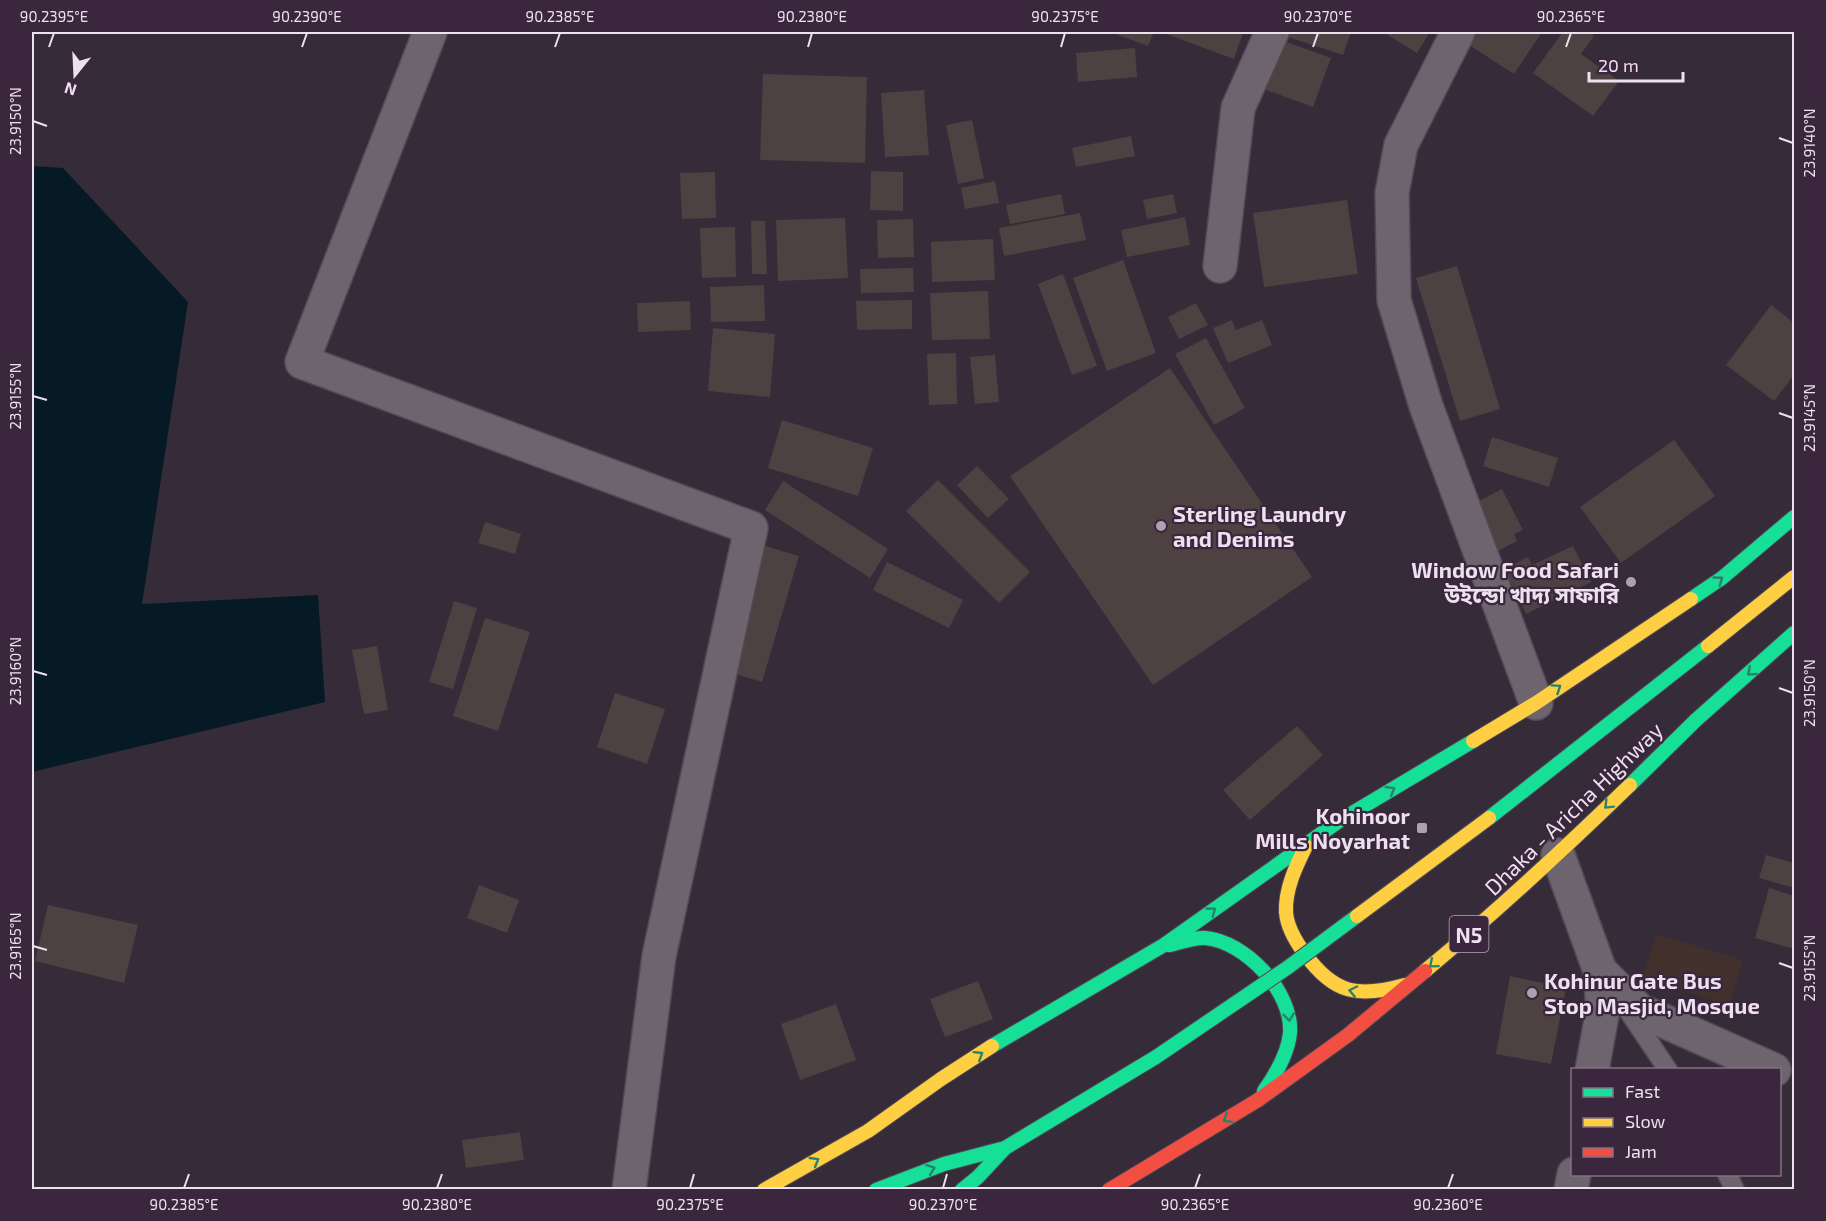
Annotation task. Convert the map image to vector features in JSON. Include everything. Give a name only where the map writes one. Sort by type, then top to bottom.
[{"type":"highway","points":[[764,1190],[868,1131],[941,1079],[1008,1036],[1164,945],[1339,821],[1536,703],[1722,578],[1794,518]]},
{"type":"highway","points":[[962,1190],[978,1177],[1005,1148],[1156,1057],[1287,968],[1489,818],[1794,577]]},
{"type":"highway","name":"Dhaka - Aricha Highway","points":[[1108,1190],[1258,1100],[1348,1035],[1485,921],[1558,855],[1696,720],[1794,633]]},
{"type":"highway","points":[[1306,846],[1289,882],[1286,912],[1293,936],[1309,960],[1333,985],[1356,993],[1382,992],[1410,983]]},
{"type":"highway","points":[[1164,945],[1205,938],[1230,944],[1250,957],[1272,982],[1289,1009],[1290,1033],[1278,1071],[1258,1100]]},
{"type":"highway","points":[[876,1190],[944,1164],[1005,1148]]},
{"type":"street","points":[[430,32],[302,362],[751,528],[659,956],[629,1190]]},
{"type":"street","points":[[1220,266],[1238,108],[1272,32]]},
{"type":"street","points":[[1458,32],[1401,145],[1392,193],[1394,300],[1426,406],[1536,703]]},
{"type":"street","points":[[1558,855],[1600,971],[1603,1009],[1592,1068]]},
{"type":"street","points":[[1600,971],[1639,1011],[1769,1068]]},
{"type":"lane","points":[[1600,971],[1667,1068]]},
{"type":"lane","points":[[1728,1176],[1735,1190]]},
{"type":"shaded area","points":[[1657,934],[1743,960],[1729,1006],[1642,978]]},
{"type":"water","points":[[32,166],[63,168],[188,302],[142,604],[318,595],[325,702],[32,772]]},
{"type":"building","points":[[1110,32],[1154,32],[1148,46]]},
{"type":"building","points":[[1161,32],[1238,32],[1243,33],[1234,59]]},
{"type":"building","points":[[1290,32],[1351,32],[1343,55],[1288,37]]},
{"type":"building","points":[[1383,32],[1430,32],[1417,53]]},
{"type":"building","points":[[1469,32],[1542,32],[1514,74],[1463,41]]},
{"type":"building","points":[[1563,32],[1588,32],[1594,36],[1581,54],[1619,81],[1593,116],[1533,73]]},
{"type":"building","points":[[1276,38],[1331,58],[1313,107],[1258,87]]},
{"type":"building","points":[[1135,48],[1137,77],[1078,82],[1076,53]]},
{"type":"building","points":[[763,74],[867,77],[865,163],[760,160]]},
{"type":"building","points":[[924,90],[929,155],[885,157],[881,93]]},
{"type":"building","points":[[972,120],[984,178],[958,184],[946,125]]},
{"type":"building","points":[[1131,136],[1135,156],[1076,167],[1072,148]]},
{"type":"building","points":[[871,171],[903,172],[903,211],[870,210]]},
{"type":"building","points":[[715,172],[716,218],[682,219],[680,173]]},
{"type":"building","points":[[995,181],[999,203],[965,209],[961,188]]},
{"type":"building","points":[[1061,194],[1065,214],[1010,224],[1006,205]]},
{"type":"building","points":[[1173,194],[1177,213],[1147,219],[1143,200]]},
{"type":"building","points":[[1347,200],[1358,274],[1264,287],[1253,213]]},
{"type":"building","points":[[1080,213],[1086,240],[1004,256],[999,228]]},
{"type":"building","points":[[1185,217],[1190,245],[1127,257],[1121,230]]},
{"type":"building","points":[[845,218],[848,278],[778,281],[776,220]]},
{"type":"building","points":[[913,219],[914,257],[878,258],[877,220]]},
{"type":"building","points":[[751,221],[765,221],[767,274],[752,274]]},
{"type":"building","points":[[735,227],[736,277],[702,278],[700,228]]},
{"type":"building","points":[[993,239],[995,280],[932,282],[931,242]]},
{"type":"building","points":[[1123,260],[1156,353],[1107,371],[1073,278]]},
{"type":"building","points":[[1457,266],[1500,409],[1460,421],[1416,278]]},
{"type":"building","points":[[913,268],[914,292],[861,293],[860,269]]},
{"type":"building","points":[[1063,274],[1097,366],[1072,375],[1038,284]]},
{"type":"building","points":[[764,285],[765,321],[711,322],[710,287]]},
{"type":"building","points":[[988,291],[990,339],[932,340],[930,293]]},
{"type":"building","points":[[912,300],[912,329],[857,330],[856,301]]},
{"type":"building","points":[[690,301],[691,330],[638,332],[637,303]]},
{"type":"building","points":[[1196,303],[1208,325],[1179,339],[1168,317]]},
{"type":"building","points":[[1771,305],[1794,323],[1794,375],[1774,401],[1726,365]]},
{"type":"building","points":[[1232,320],[1236,330],[1262,320],[1272,345],[1228,363],[1213,328]]},
{"type":"building","points":[[713,328],[775,334],[770,397],[708,391]]},
{"type":"building","points":[[1206,338],[1245,408],[1214,425],[1175,354]]},
{"type":"building","points":[[956,353],[957,404],[929,405],[927,354]]},
{"type":"building","points":[[995,355],[999,402],[975,404],[970,357]]},
{"type":"building","name":"Sterling Laundry and Denims","points":[[1170,368],[1312,577],[1153,685],[1010,476]]},
{"type":"building","points":[[782,420],[873,448],[858,496],[768,468]]},
{"type":"building","points":[[1492,437],[1558,458],[1549,487],[1483,466]]},
{"type":"building","points":[[1674,440],[1715,496],[1621,563],[1580,507]]},
{"type":"building","points":[[977,466],[1009,499],[988,518],[957,485]]},
{"type":"building","points":[[938,480],[1030,572],[999,603],[906,511]]},
{"type":"building","points":[[783,481],[888,549],[870,578],[765,510]]},
{"type":"building","points":[[1502,489],[1523,530],[1514,534],[1517,541],[1498,551],[1473,504]]},
{"type":"building","points":[[485,522],[521,534],[515,554],[478,543]]},
{"type":"building","points":[[759,544],[799,556],[762,682],[722,670]]},
{"type":"building","points":[[1573,546],[1591,582],[1526,614],[1504,569],[1528,557],[1532,565]]},
{"type":"building","points":[[887,562],[963,600],[949,628],[873,590]]},
{"type":"building","points":[[454,601],[477,608],[453,689],[429,682]]},
{"type":"building","points":[[485,618],[530,632],[498,731],[453,716]]},
{"type":"building","points":[[377,646],[388,710],[364,714],[352,650]]},
{"type":"building","points":[[615,693],[665,709],[647,764],[597,747]]},
{"type":"building","points":[[1297,726],[1323,755],[1250,820],[1223,790]]},
{"type":"building","points":[[1766,855],[1794,863],[1794,888],[1759,878]]},
{"type":"building","points":[[479,885],[519,900],[507,933],[467,918]]},
{"type":"building","points":[[1769,888],[1794,896],[1794,949],[1755,938]]},
{"type":"building","points":[[48,905],[138,925],[124,983],[35,961]]},
{"type":"building","points":[[1510,976],[1566,988],[1551,1064],[1496,1054]]},
{"type":"building","points":[[978,981],[993,1019],[945,1037],[930,999]]},
{"type":"building","points":[[836,1004],[856,1060],[800,1080],[781,1024]]},
{"type":"building","points":[[520,1132],[524,1160],[466,1168],[462,1140]]},
{"type":"traffic: fast","points":[[1691,599],[1722,578],[1794,517]]},
{"type":"traffic: fast","points":[[1630,785],[1696,720],[1794,633]]},
{"type":"traffic: fast","points":[[1489,818],[1708,646]]},
{"type":"traffic: fast","points":[[992,1046],[1164,945],[1339,821],[1473,741]]},
{"type":"traffic: fast","points":[[1005,1148],[1156,1057],[1287,968],[1357,916]]},
{"type":"traffic: fast","points":[[1169,945],[1200,938],[1220,941],[1236,948],[1250,959],[1264,971],[1275,986],[1284,1001],[1289,1017],[1290,1033],[1281,1063],[1264,1091]]},
{"type":"traffic: fast","points":[[876,1190],[944,1164],[1005,1148]]},
{"type":"traffic: fast","points":[[962,1190],[978,1177],[1005,1148]]},
{"type":"traffic: slow","points":[[1708,646],[1794,577]]},
{"type":"traffic: slow","points":[[1473,741],[1536,703],[1691,599]]},
{"type":"traffic: slow","points":[[1425,971],[1529,880],[1630,785]]},
{"type":"traffic: slow","points":[[1357,916],[1489,818]]},
{"type":"traffic: slow","points":[[1306,846],[1292,878],[1286,903],[1288,923],[1302,949],[1326,978],[1348,989],[1374,991],[1405,985]]},
{"type":"traffic: slow","points":[[764,1190],[868,1131],[992,1046]]},
{"type":"traffic: jam","points":[[1109,1190],[1258,1100],[1348,1035],[1425,971]]},
{"type":"place","name":"Sterling Laundry and Denims","points":[[1161,526]]},
{"type":"place","name":"Window Food Safari উইন্ডো খাদ্য সাফারি","points":[[1631,582]]},
{"type":"place","name":"Kohinoor Mills Noyarhat","points":[[1422,828]]},
{"type":"place","name":"Kohinur Gate Bus Stop Masjid, Mosque","points":[[1532,993]]}]
